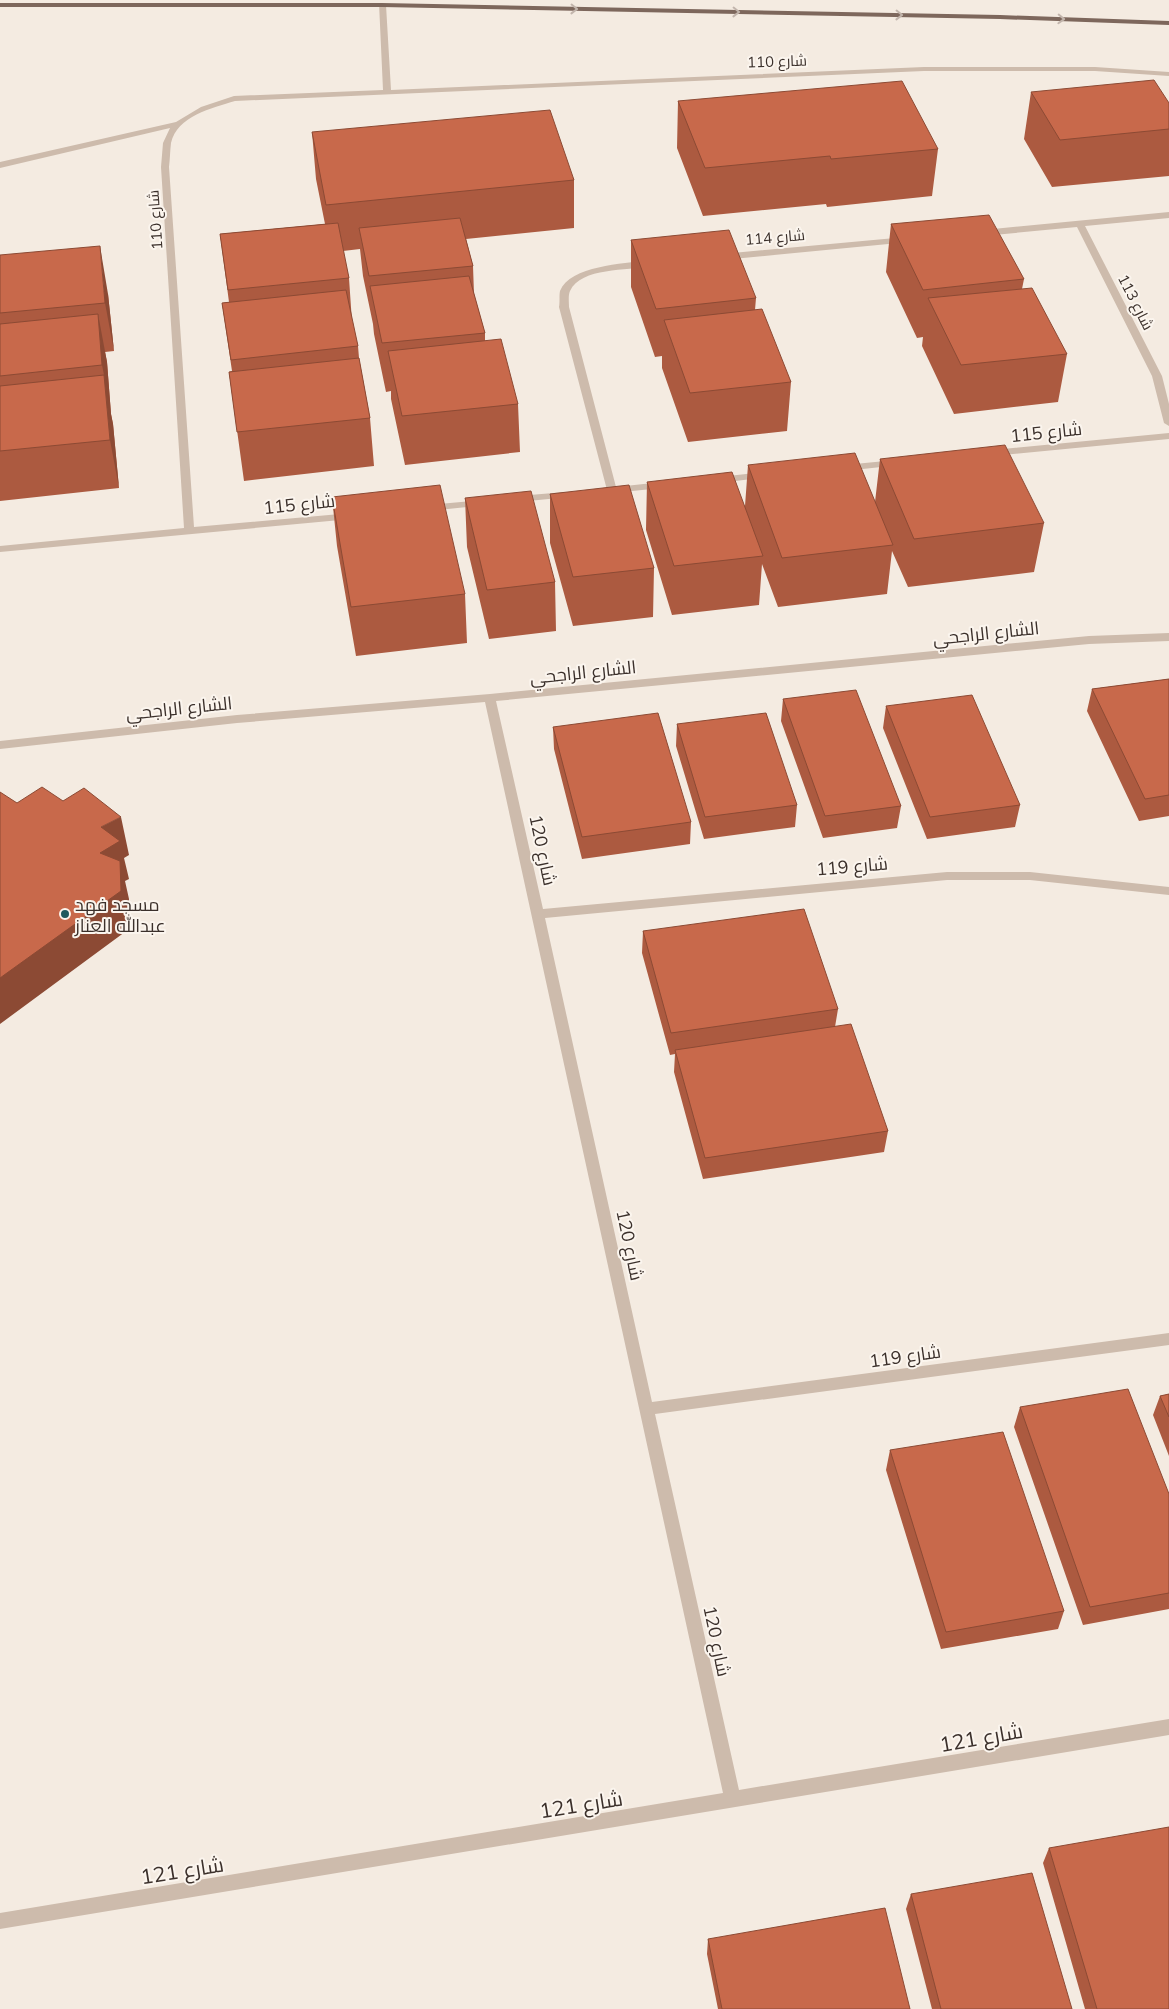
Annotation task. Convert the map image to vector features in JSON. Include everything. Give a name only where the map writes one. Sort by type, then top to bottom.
[{"type":"main road","points":[[0,5],[382,5],[990,17],[1169,23]]},
{"type":"street","points":[[382,5],[387,92]]},
{"type":"street","name":"شارع 110","points":[[189,531],[165,167],[168,141],[178,124],[200,110],[234,99],[924,69],[1096,70],[1169,74]]},
{"type":"street","points":[[0,165],[178,124]]},
{"type":"street","points":[[972,234],[1169,215]]},
{"type":"street","name":"شارع 113","points":[[1080,224],[1157,376],[1169,423]]},
{"type":"street","name":"114 شارع","points":[[714,258],[912,240]]},
{"type":"street","points":[[655,264],[606,268],[578,277],[565,290],[564,307],[607,491],[672,484]]},
{"type":"street","name":"شارع 115","points":[[980,454],[1169,436]]},
{"type":"street","points":[[831,469],[910,461]]},
{"type":"street","points":[[712,480],[771,475]]},
{"type":"street","points":[[415,509],[573,494]]},
{"type":"street","name":"شارع 115","points":[[0,550],[366,514]]},
{"type":"street","name":"الشارع الراجحي","points":[[0,745],[237,719],[490,698],[1089,640],[1169,637]]},
{"type":"street","name":"شارع 120","points":[[490,698],[733,1800]]},
{"type":"street","name":"شارع 119","points":[[538,914],[947,876],[1030,876],[1169,891]]},
{"type":"street","name":"شارع 119","points":[[647,1409],[1169,1339]]},
{"type":"street","name":"شارع 121","points":[[0,1921],[1169,1727]]},
{"type":"building","points":[[1154,80],[1169,103],[1169,129],[1060,140],[1031,92]]},
{"type":"building","points":[[902,81],[938,149],[831,159],[830,156],[705,168],[678,101]]},
{"type":"building","points":[[550,110],[574,180],[326,205],[312,132]]},
{"type":"building","points":[[989,215],[1024,279],[923,290],[891,224]]},
{"type":"building","points":[[460,218],[473,266],[369,276],[359,228]]},
{"type":"building","points":[[338,223],[349,278],[228,290],[220,234]]},
{"type":"building","points":[[729,230],[756,298],[656,309],[631,240]]},
{"type":"building","points":[[100,246],[105,303],[0,313],[0,255]]},
{"type":"building","points":[[469,276],[485,333],[382,343],[370,286]]},
{"type":"building","points":[[1032,288],[1067,354],[961,365],[928,298]]},
{"type":"building","points":[[346,290],[358,346],[231,360],[222,303]]},
{"type":"building","points":[[762,309],[791,382],[690,393],[664,320]]},
{"type":"building","points":[[98,314],[102,365],[0,376],[0,324]]},
{"type":"building","points":[[501,339],[518,404],[402,416],[388,351]]},
{"type":"building","points":[[359,358],[370,418],[237,432],[229,372]]},
{"type":"building","points":[[104,375],[110,440],[0,451],[0,386]]},
{"type":"building","points":[[1005,445],[1044,523],[914,539],[880,459]]},
{"type":"building","points":[[855,453],[893,545],[782,558],[748,465]]},
{"type":"building","points":[[732,472],[763,556],[674,566],[647,482]]},
{"type":"building","points":[[440,485],[465,594],[351,607],[332,497]]},
{"type":"building","points":[[629,485],[654,568],[573,577],[550,494]]},
{"type":"building","points":[[531,491],[555,582],[487,590],[465,498]]},
{"type":"building","points":[[1169,679],[1169,795],[1145,799],[1092,689]]},
{"type":"building","points":[[856,690],[901,806],[825,816],[783,699]]},
{"type":"building","points":[[972,695],[1020,805],[930,817],[886,706]]},
{"type":"building","points":[[658,713],[691,822],[582,837],[553,727]]},
{"type":"building","points":[[766,713],[797,805],[705,817],[677,724]]},
{"type":"building","name":"مسجد فهد عبدالله العناز","points":[[42,787],[63,801],[84,788],[121,817],[101,827],[120,841],[100,853],[120,861],[121,891],[0,978],[0,792],[17,803]]},
{"type":"building","points":[[804,909],[838,1009],[671,1033],[643,931]]},
{"type":"building","points":[[851,1024],[888,1131],[705,1158],[675,1050]]},
{"type":"building","points":[[1128,1389],[1169,1494],[1169,1593],[1090,1607],[1020,1407]]},
{"type":"building","points":[[1169,1394],[1169,1417],[1160,1396]]},
{"type":"building","points":[[1003,1432],[1064,1611],[946,1632],[890,1450]]},
{"type":"building","points":[[1169,1827],[1169,2009],[1097,2009],[1049,1848]]},
{"type":"building","points":[[1032,1873],[1072,2009],[941,2009],[911,1894]]},
{"type":"building","points":[[885,1908],[910,2009],[722,2009],[708,1939]]},
{"type":"place","name":"مسجد فهد عبدالله العناز","points":[[65,914]]}]
